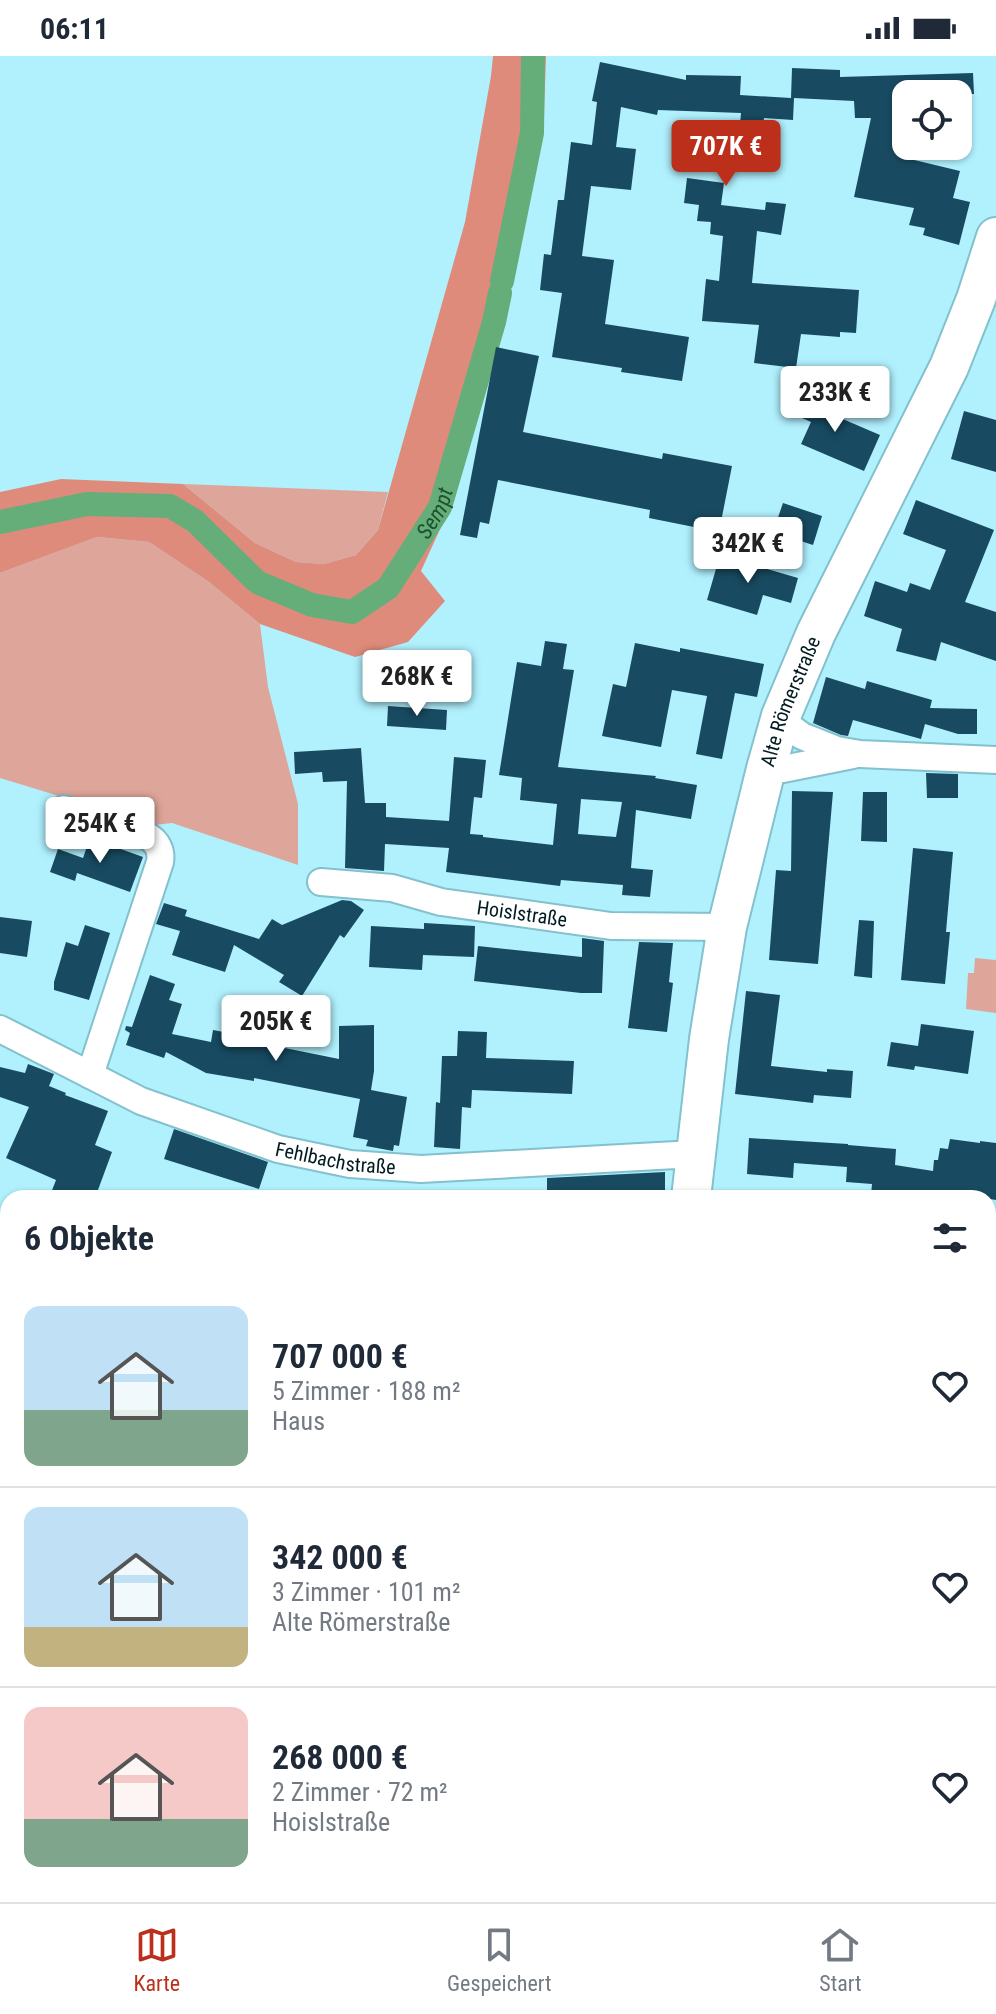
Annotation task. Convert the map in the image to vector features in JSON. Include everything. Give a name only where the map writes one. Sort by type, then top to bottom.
[{"type":"main road","name":"Alte Römerstraße","points":[[692,1190],[709,1039],[727,927],[780,720],[816,633],[949,367],[996,237]]},
{"type":"street","points":[[780,720],[802,736],[837,750],[860,754],[996,760]]},
{"type":"street","points":[[766,769],[783,769],[860,754]]},
{"type":"street","points":[[64,809],[147,836],[155,842],[160,852],[160,862],[90,1075]]},
{"type":"street","name":"Hoislstraße","points":[[321,882],[392,888],[441,902],[611,926],[727,927]]},
{"type":"street","name":"Fehlbachstraße","points":[[0,1029],[141,1101],[278,1149],[350,1164],[421,1169],[676,1155],[695,1157]]},
{"type":"shaded area","points":[[493,56],[546,56],[544,116],[497,338],[451,505],[421,571],[445,601],[408,642],[355,657],[260,624],[209,582],[149,542],[97,537],[0,573],[0,492],[61,479],[183,484],[255,543],[296,562],[324,564],[356,555],[378,530],[465,222]]},
{"type":"shaded area","points":[[183,484],[388,492],[378,530],[356,555],[324,564],[296,562],[255,543]]},
{"type":"shaded area","points":[[97,537],[149,542],[209,582],[260,624],[268,687],[298,804],[298,865],[172,823],[154,825],[0,778],[0,573]]},
{"type":"shaded area","points":[[975,958],[996,960],[996,1013],[966,1009],[968,973],[974,973]]},
{"type":"building","points":[[600,62],[686,80],[686,75],[741,76],[740,95],[791,98],[792,68],[840,70],[840,77],[973,73],[974,94],[972,80],[892,80],[892,160],[914,160],[960,171],[953,198],[970,202],[959,245],[923,235],[925,228],[909,225],[914,208],[854,197],[871,118],[855,118],[854,101],[794,98],[793,120],[764,118],[762,138],[739,136],[741,113],[658,110],[657,115],[621,107],[616,147],[636,149],[631,190],[591,186],[582,256],[614,260],[605,324],[689,337],[682,381],[552,357],[562,293],[540,290],[544,254],[551,255],[558,200],[564,200],[571,142],[592,145],[597,102],[592,101]]},
{"type":"building","points":[[687,178],[724,183],[721,205],[765,210],[766,202],[786,204],[781,235],[757,231],[752,283],[859,290],[856,333],[840,332],[840,337],[801,334],[796,368],[754,363],[759,325],[702,321],[706,279],[719,281],[723,236],[710,234],[711,222],[697,221],[699,205],[684,203]]},
{"type":"building","points":[[496,347],[539,356],[523,432],[662,459],[663,453],[732,466],[719,532],[649,518],[650,510],[498,480],[489,524],[480,522],[477,538],[460,535]]},
{"type":"building","points":[[800,392],[820,401],[817,408],[880,435],[864,471],[801,444],[811,422],[791,413]]},
{"type":"building","points":[[964,411],[996,420],[996,472],[951,459]]},
{"type":"building","points":[[916,500],[994,530],[965,602],[996,612],[996,661],[941,642],[936,661],[896,651],[902,629],[864,616],[875,581],[907,592],[910,583],[930,590],[946,550],[903,534]]},
{"type":"building","points":[[783,503],[822,516],[813,545],[773,532]]},
{"type":"building","points":[[720,555],[798,578],[791,603],[763,595],[757,615],[707,600]]},
{"type":"building","points":[[545,641],[567,644],[563,669],[574,670],[558,767],[656,776],[697,785],[691,819],[636,810],[631,868],[653,870],[650,897],[622,895],[623,885],[561,880],[560,886],[446,872],[449,848],[385,844],[384,871],[345,868],[347,781],[323,782],[322,772],[295,774],[294,752],[361,748],[365,803],[386,803],[386,817],[449,821],[454,757],[486,760],[482,798],[474,797],[470,834],[553,845],[557,804],[520,800],[522,778],[499,775],[517,662],[541,666]],"holes":[[[581,799],[622,802],[616,837],[578,834]]]},
{"type":"building","points":[[635,643],[764,664],[757,697],[735,693],[722,759],[696,754],[707,696],[672,690],[661,747],[602,736],[613,684],[626,687]]},
{"type":"building","points":[[826,677],[865,689],[867,681],[932,700],[930,708],[977,709],[977,734],[958,734],[925,724],[921,739],[853,720],[848,736],[841,735],[813,723]]},
{"type":"building","points":[[388,706],[447,710],[446,730],[387,726]]},
{"type":"building","points":[[926,773],[958,774],[958,798],[927,798]]},
{"type":"building","points":[[792,791],[833,792],[818,964],[769,960],[776,870],[791,871]]},
{"type":"building","points":[[863,792],[887,792],[887,842],[861,841]]},
{"type":"building","points":[[90,838],[143,857],[130,892],[77,873],[75,881],[50,872],[58,849],[83,858]]},
{"type":"building","points":[[913,848],[953,852],[945,984],[901,980]]},
{"type":"building","points":[[342,900],[351,901],[364,910],[344,938],[340,935],[302,996],[279,982],[284,975],[234,945],[225,972],[172,955],[180,931],[156,924],[164,903],[187,910],[185,916],[259,939],[272,919],[282,925]]},
{"type":"building","points":[[0,917],[32,921],[27,957],[0,953]]},
{"type":"building","points":[[859,920],[874,921],[872,978],[854,976]]},
{"type":"building","points":[[424,923],[475,926],[474,957],[423,955],[422,970],[369,967],[371,926],[424,929]]},
{"type":"building","points":[[85,925],[110,933],[89,1000],[54,990],[66,942],[78,946]]},
{"type":"building","points":[[582,938],[604,941],[602,993],[474,981],[478,946],[582,957]]},
{"type":"building","points":[[639,942],[673,943],[669,982],[673,983],[667,1032],[628,1028]]},
{"type":"building","points":[[150,975],[175,984],[169,1000],[182,1004],[172,1034],[211,1042],[213,1030],[339,1059],[339,1026],[374,1025],[371,1090],[407,1097],[399,1146],[394,1145],[393,1151],[366,1146],[368,1140],[353,1137],[360,1099],[254,1078],[254,1081],[206,1073],[166,1052],[164,1058],[126,1045],[130,1033],[125,1030],[126,1026],[132,1027]]},
{"type":"building","points":[[746,991],[780,995],[771,1066],[827,1072],[827,1069],[853,1071],[851,1098],[814,1095],[813,1103],[735,1094]]},
{"type":"building","points":[[921,1024],[974,1031],[968,1074],[915,1066],[914,1070],[887,1066],[891,1042],[918,1046]]},
{"type":"building","points":[[458,1031],[487,1032],[486,1058],[574,1061],[572,1094],[472,1090],[471,1108],[462,1107],[460,1149],[434,1147],[442,1056],[457,1056]]},
{"type":"building","points":[[28,1064],[54,1074],[49,1086],[108,1111],[95,1145],[112,1152],[98,1190],[52,1190],[56,1180],[6,1158],[29,1107],[0,1097],[0,1067],[25,1073]]},
{"type":"building","points":[[174,1129],[268,1162],[259,1189],[164,1159]]},
{"type":"building","points":[[749,1138],[896,1149],[895,1165],[933,1171],[940,1148],[948,1149],[950,1139],[996,1143],[996,1190],[871,1190],[872,1184],[846,1182],[847,1167],[794,1163],[793,1178],[747,1174]]},
{"type":"building","points":[[665,1172],[665,1190],[547,1190],[547,1178]]},
{"type":"waterway","name":"Sempt","points":[[502,281],[532,133],[533,56]]},
{"type":"waterway","name":"Sempt","points":[[259,583],[312,605],[352,612],[388,588],[440,507],[500,293]]},
{"type":"waterway","name":"Sempt","points":[[0,522],[87,504],[170,506],[195,521],[255,580]]}]
